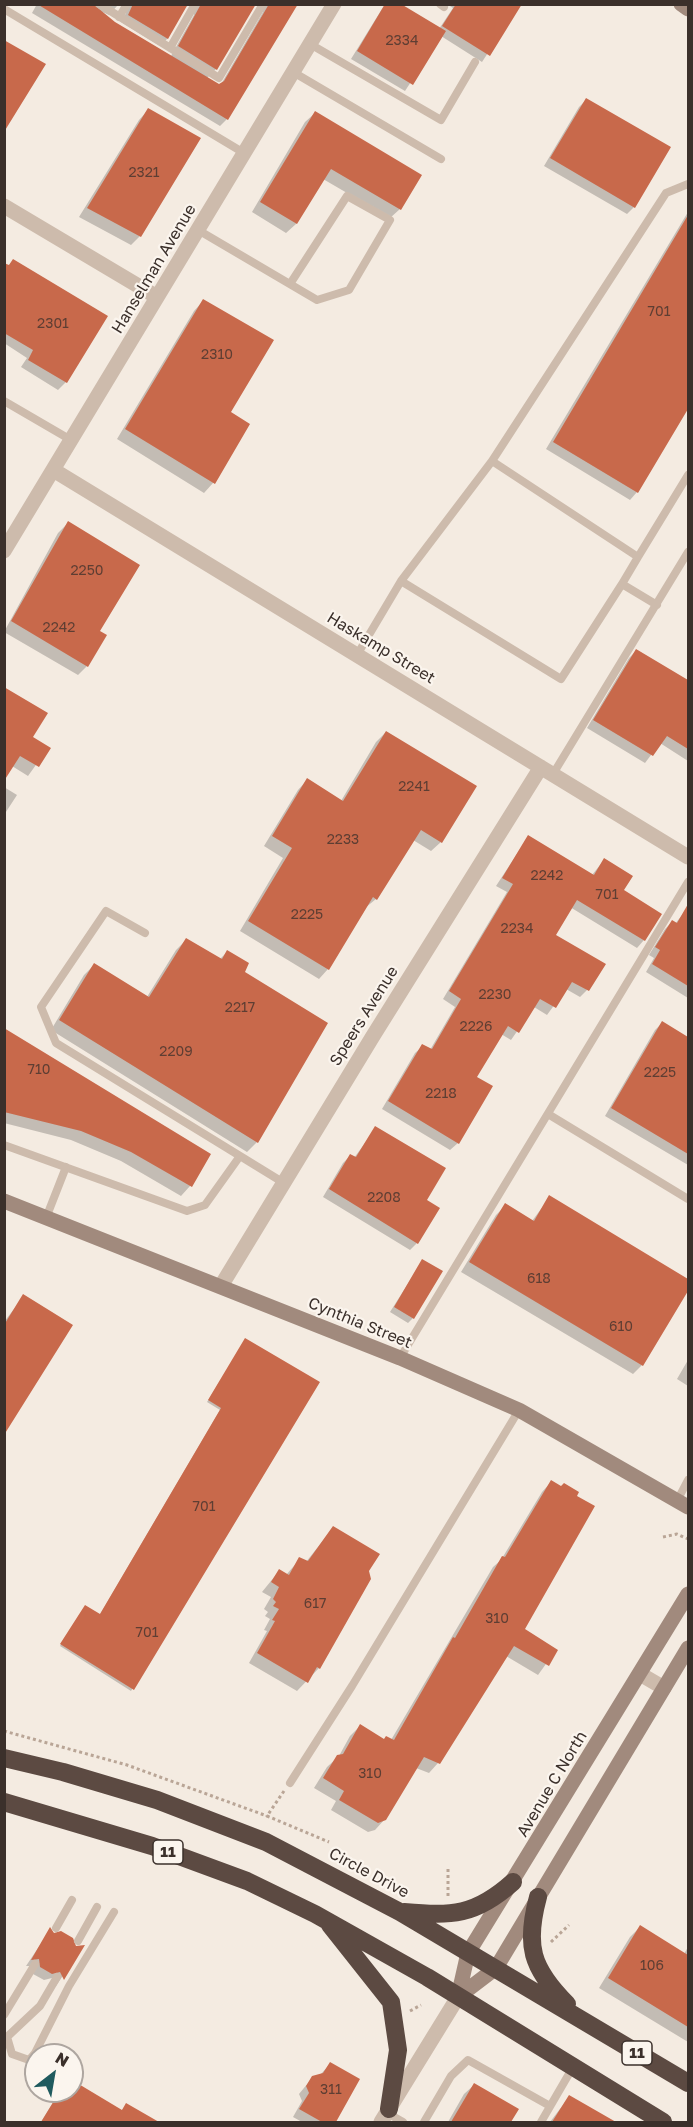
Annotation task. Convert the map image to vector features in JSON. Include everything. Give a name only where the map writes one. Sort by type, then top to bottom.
[{"type":"highway","name":"Circle Drive","points":[[4,1758],[63,1772],[157,1800],[266,1842],[400,1911],[688,2083]]},
{"type":"highway","name":"11","points":[[4,1802],[115,1833],[247,1881],[325,1919],[663,2122]]},
{"type":"highway","points":[[400,1911],[459,1914],[501,1893],[513,1882]]},
{"type":"highway","points":[[538,1897],[531,1923],[531,1949],[547,1982],[585,2022]]},
{"type":"highway","points":[[325,1919],[391,2002],[398,2050],[386,2115]]},
{"type":"main road","points":[[681,4],[688,9]]},
{"type":"main road","name":"Cynthia Street","points":[[4,1201],[400,1358],[519,1410],[683,1504]]},
{"type":"main road","name":"Avenue C North","points":[[458,1997],[468,1953],[688,1594]]},
{"type":"main road","name":"Avenue C North","points":[[458,1997],[496,1968],[688,1648]]},
{"type":"street","name":"Hanselman Avenue","points":[[4,551],[55,471],[71,440],[334,4]]},
{"type":"street","points":[[4,206],[157,297]]},
{"type":"street","name":"Haskamp Street","points":[[55,471],[688,856]]},
{"type":"street","name":"Speers Avenue","points":[[221,1287],[284,1183],[547,770]]},
{"type":"street","points":[[639,1674],[664,1688]]},
{"type":"street","name":"Avenue C North","points":[[386,2115],[458,1997]]},
{"type":"lane","points":[[99,4],[219,78],[263,4]]},
{"type":"lane","points":[[119,17],[127,4]]},
{"type":"lane","points":[[170,48],[195,4]]},
{"type":"lane","points":[[4,9],[244,153]]},
{"type":"lane","points":[[310,44],[441,120],[475,62]]},
{"type":"lane","points":[[293,72],[441,159]]},
{"type":"lane","points":[[357,655],[401,581],[492,461],[666,193],[688,184]]},
{"type":"lane","points":[[198,230],[317,300],[350,290],[390,220],[347,196],[290,284]]},
{"type":"lane","points":[[4,401],[71,440]]},
{"type":"lane","points":[[492,461],[638,557]]},
{"type":"lane","points":[[401,581],[561,679],[688,475]]},
{"type":"lane","points":[[547,770],[657,605],[688,552]]},
{"type":"lane","points":[[622,584],[657,605]]},
{"type":"lane","points":[[400,1358],[688,882]]},
{"type":"lane","points":[[145,933],[106,911],[41,1008],[56,1043],[284,1183]]},
{"type":"lane","points":[[548,1114],[688,1199]]},
{"type":"lane","points":[[4,1145],[187,1211],[205,1204],[240,1156]]},
{"type":"lane","points":[[46,1218],[66,1167]]},
{"type":"lane","points":[[290,1783],[352,1686],[519,1410]]},
{"type":"lane","points":[[683,1504],[688,1480]]},
{"type":"lane","points":[[56,1928],[72,1900]]},
{"type":"lane","points":[[78,1941],[97,1907]]},
{"type":"lane","points":[[57,1977],[40,2007],[12,2030],[7,2037],[6,2046],[12,2054],[29,2060],[35,2053],[69,1986],[114,1912]]},
{"type":"lane","points":[[4,2015],[35,1964]]},
{"type":"lane","points":[[424,2122],[451,2076],[468,2060],[550,2106]]},
{"type":"lane","points":[[541,2122],[573,2067]]},
{"type":"lane","points":[[386,2115],[403,2122]]},
{"type":"path","points":[[663,1537],[677,1534],[688,1539]]},
{"type":"path","points":[[4,1731],[127,1765],[267,1816],[329,1842]]},
{"type":"path","points":[[267,1816],[290,1783]]},
{"type":"path","points":[[448,1868],[448,1901]]},
{"type":"path","points":[[546,1947],[569,1925]]},
{"type":"path","points":[[404,2013],[422,2008]]},
{"type":"building","points":[[37,4],[93,4],[115,22],[219,84],[224,81],[269,4],[298,4],[228,120]]},
{"type":"building","points":[[133,4],[188,4],[168,39],[128,15]]},
{"type":"building","points":[[201,4],[256,4],[217,70],[178,46]]},
{"type":"building","points":[[385,4],[401,4],[446,31],[413,85],[357,51]]},
{"type":"building","points":[[456,4],[522,4],[490,56],[442,26]]},
{"type":"building","points":[[4,40],[46,64],[4,132]]},
{"type":"building","points":[[586,98],[671,147],[635,208],[550,158]]},
{"type":"building","points":[[148,108],[201,138],[141,237],[87,208]]},
{"type":"building","points":[[315,111],[422,175],[401,210],[331,169],[297,224],[260,202]]},
{"type":"building","points":[[688,215],[688,409],[638,493],[553,442]]},
{"type":"building","points":[[13,259],[108,316],[67,383],[28,360],[33,350],[4,333],[4,263],[9,265]]},
{"type":"building","points":[[203,299],[274,340],[231,412],[250,424],[215,484],[125,429]]},
{"type":"building","points":[[68,521],[140,565],[100,631],[107,635],[88,667],[11,621]]},
{"type":"building","points":[[636,649],[688,680],[688,749],[667,736],[653,756],[593,720]]},
{"type":"building","points":[[4,687],[48,713],[33,737],[51,748],[39,767],[20,756],[4,781]]},
{"type":"building","points":[[386,731],[477,786],[442,843],[421,830],[377,900],[373,897],[329,970],[248,921],[292,848],[272,836],[307,778],[343,801]]},
{"type":"building","points":[[528,835],[594,875],[604,858],[633,876],[624,890],[662,914],[645,941],[577,900],[556,935],[606,964],[589,991],[572,982],[556,1008],[540,999],[519,1033],[508,1026],[477,1077],[493,1086],[459,1144],[388,1101],[422,1044],[432,1049],[461,999],[449,991],[513,884],[502,878]]},
{"type":"building","points":[[688,904],[688,986],[652,964],[660,950],[655,947],[672,920],[677,923]]},
{"type":"building","points":[[186,938],[222,959],[227,950],[249,963],[245,972],[328,1023],[258,1143],[59,1020],[94,963],[149,997]]},
{"type":"building","points":[[662,1021],[688,1037],[688,1154],[611,1108]]},
{"type":"building","points":[[4,1028],[211,1154],[192,1187],[131,1152],[81,1131],[4,1112]]},
{"type":"building","points":[[375,1126],[446,1168],[427,1200],[440,1208],[418,1244],[329,1189],[350,1154],[356,1157]]},
{"type":"building","points":[[549,1195],[688,1279],[688,1291],[643,1366],[469,1262],[505,1203],[534,1221]]},
{"type":"building","points":[[422,1259],[443,1271],[414,1319],[394,1307]]},
{"type":"building","points":[[23,1294],[73,1325],[4,1435],[4,1325]]},
{"type":"building","points":[[245,1338],[320,1382],[134,1690],[60,1644],[85,1605],[100,1614],[221,1408],[208,1400]]},
{"type":"building","points":[[551,1480],[561,1486],[564,1483],[579,1492],[577,1496],[595,1506],[525,1629],[558,1650],[549,1666],[514,1646],[440,1764],[424,1757],[386,1820],[378,1823],[339,1800],[344,1791],[323,1778],[337,1755],[343,1754],[360,1724],[384,1739],[386,1736],[394,1740],[453,1637],[455,1638],[502,1556],[505,1557]]},
{"type":"building","points":[[333,1526],[380,1554],[369,1571],[371,1579],[320,1669],[317,1667],[308,1683],[257,1653],[279,1609],[273,1606],[276,1602],[273,1599],[279,1587],[271,1582],[279,1569],[289,1575],[299,1557],[308,1561]]},
{"type":"building","points":[[640,1925],[688,1955],[688,2027],[608,1978]]},
{"type":"building","points":[[50,1927],[54,1933],[61,1931],[73,1938],[76,1946],[85,1945],[64,1980],[60,1972],[52,1974],[40,1967],[39,1959],[31,1960]]},
{"type":"building","points":[[330,2062],[360,2079],[336,2122],[322,2122],[299,2109],[309,2093],[306,2086],[312,2076],[323,2073]]},
{"type":"building","points":[[474,2083],[519,2109],[511,2122],[451,2122]]},
{"type":"building","points":[[84,2087],[122,2110],[126,2103],[159,2122],[41,2122],[53,2103],[84,2103]]},
{"type":"building","points":[[569,2095],[616,2122],[552,2122]]}]
